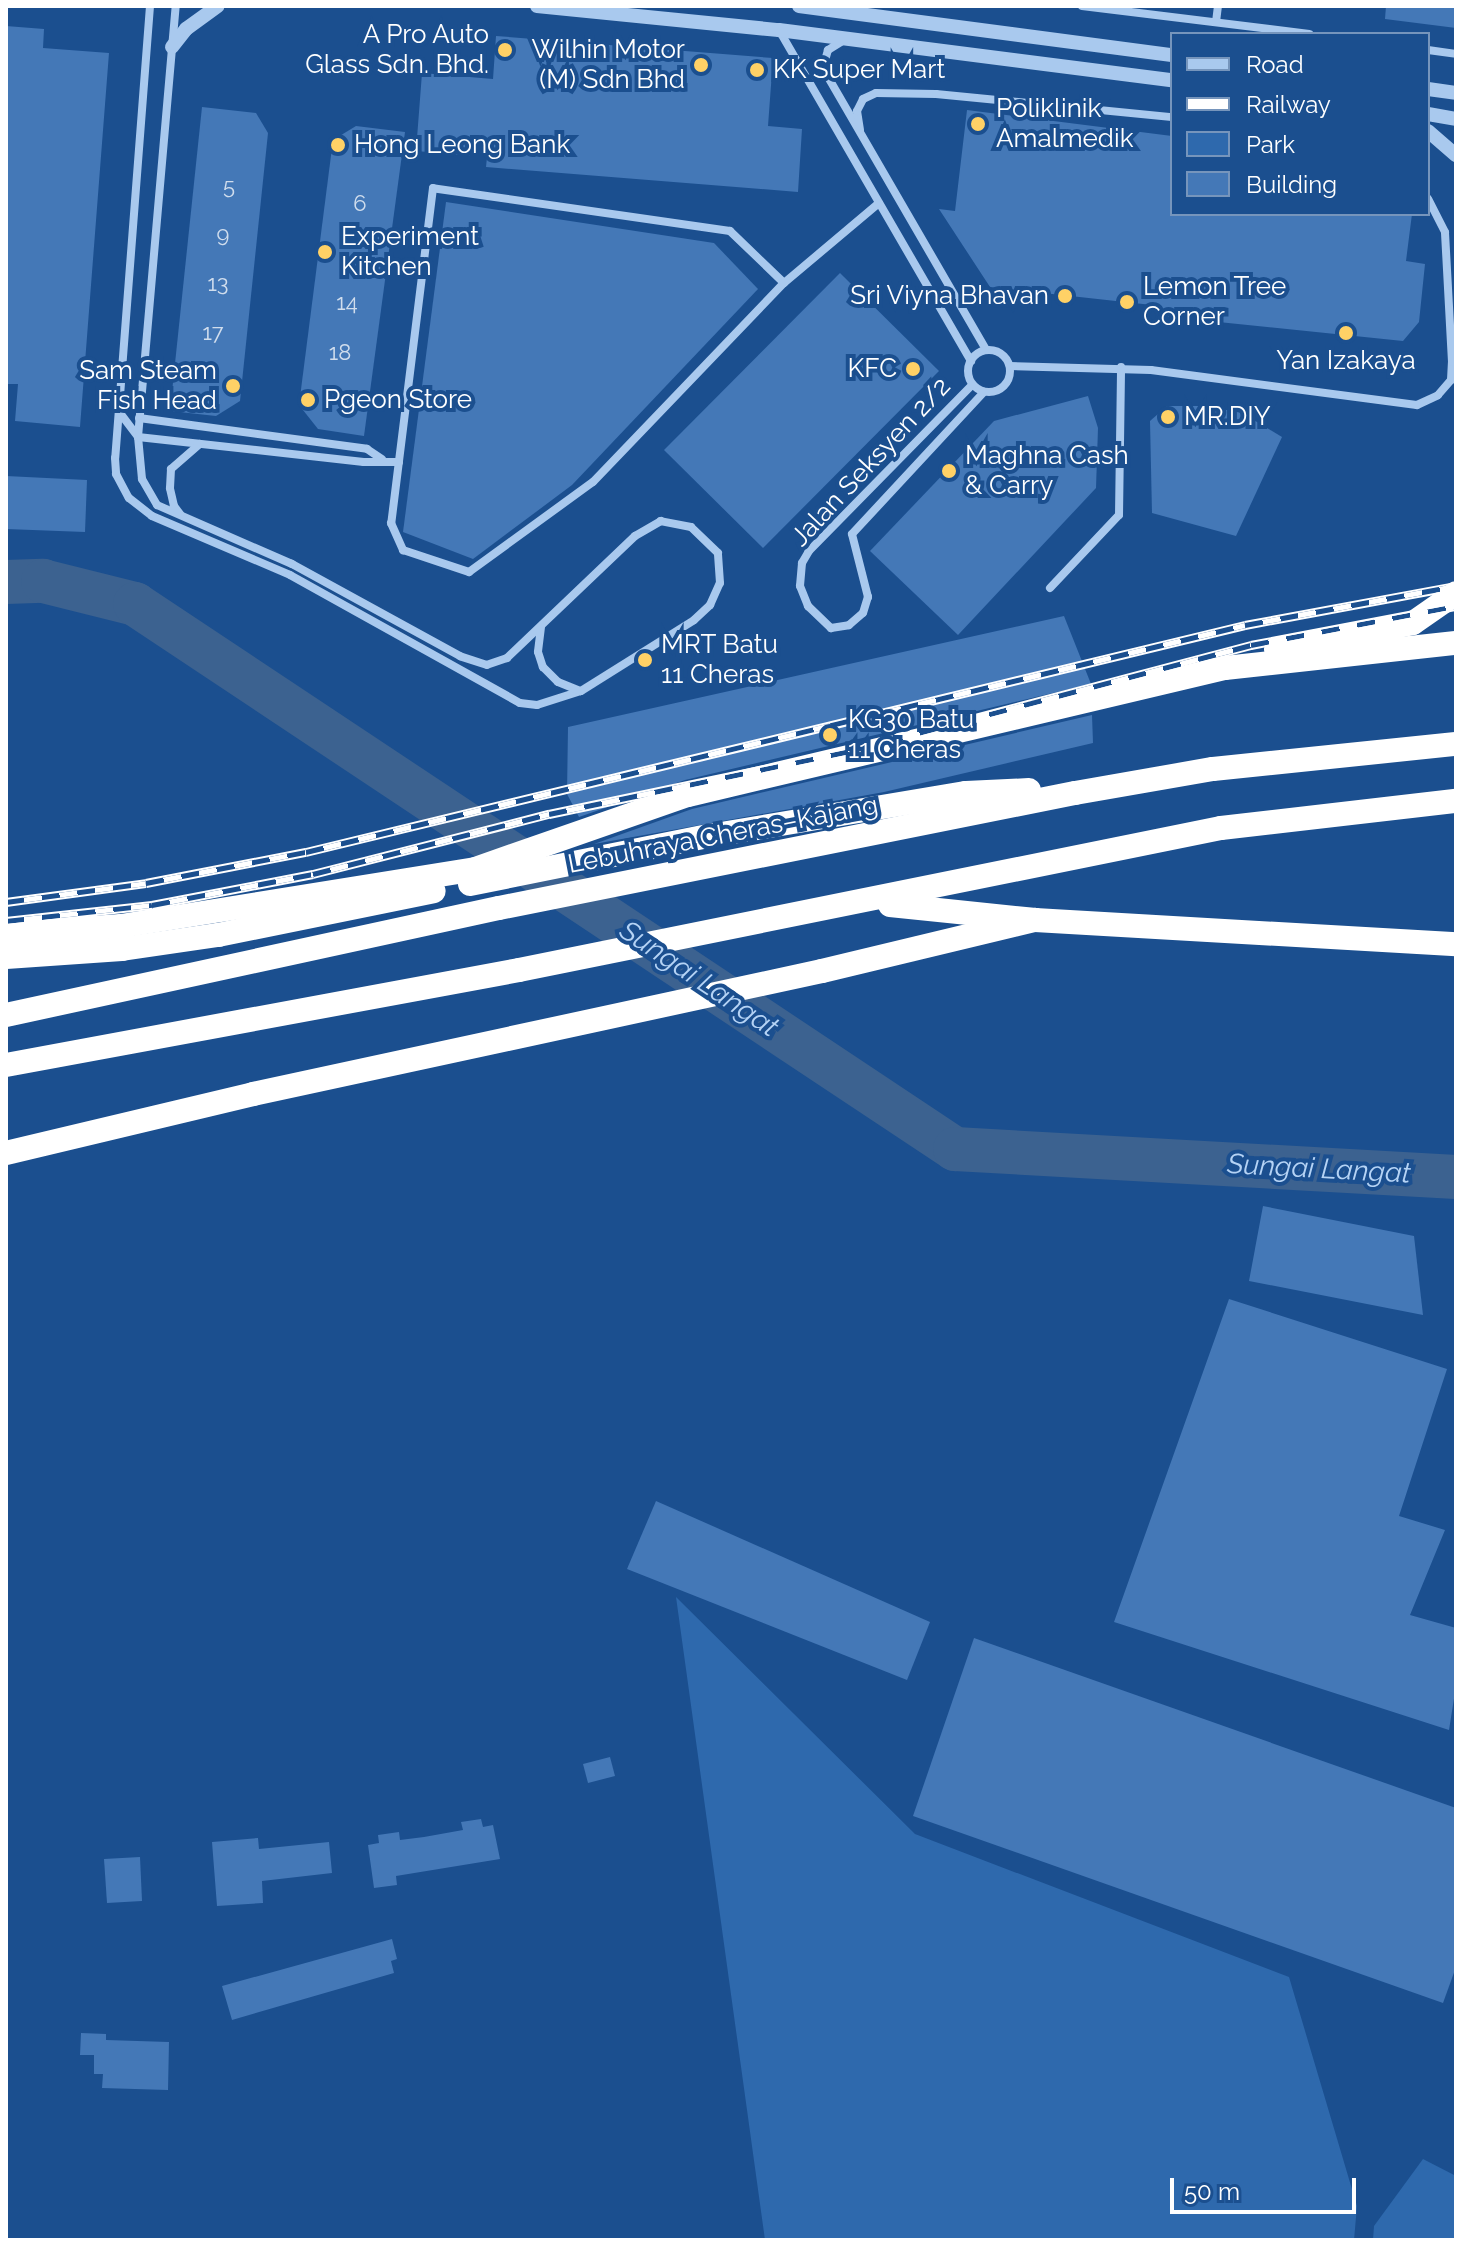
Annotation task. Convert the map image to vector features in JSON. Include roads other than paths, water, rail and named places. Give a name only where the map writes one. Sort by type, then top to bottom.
[{"type":"highway","points":[[6,934],[121,926],[475,869],[688,795],[1225,668],[1287,645],[1413,623],[1456,593]]},
{"type":"highway","points":[[1225,668],[1456,643]]},
{"type":"highway","name":"Lebuhraya Cheras–Kajang","points":[[6,1015],[499,908],[1075,793],[1213,769],[1456,744]]},
{"type":"highway","points":[[6,957],[122,949],[218,935],[709,836],[966,793],[1024,790],[1075,793]]},
{"type":"highway","points":[[6,1065],[519,970],[1221,828],[1456,801]]},
{"type":"highway","points":[[856,903],[940,908],[1035,920],[1431,940],[1456,944]]},
{"type":"highway","points":[[6,1153],[559,1026],[822,971],[1035,920]]},
{"type":"highway","points":[[1431,940],[1456,935]]},
{"type":"street","points":[[150,6],[116,474],[129,498],[152,516],[290,575],[520,703],[537,705],[581,691],[694,620],[710,605],[720,583],[718,553],[691,527],[661,521],[635,536],[542,625],[497,663],[472,662],[292,564],[157,505],[148,493],[140,467],[138,437],[176,6]]},
{"type":"street","points":[[172,47],[186,29],[218,6]]},
{"type":"street","points":[[537,6],[848,38],[1170,80]]},
{"type":"street","points":[[799,6],[854,9],[1170,55]]},
{"type":"street","points":[[1082,6],[1294,32]]},
{"type":"street","points":[[1216,22],[1218,6]]},
{"type":"street","name":"Jalan Seksyen 2/2","points":[[779,30],[971,361]]},
{"type":"street","points":[[848,38],[836,42],[824,64],[862,139],[986,350],[1001,354],[1010,366],[1010,377],[995,392],[984,392],[972,385],[968,368],[971,361],[986,350]]},
{"type":"street","points":[[1430,50],[1456,54]]},
{"type":"street","points":[[1430,89],[1456,93]]},
{"type":"street","points":[[862,139],[857,111],[863,99],[876,93],[936,94],[1170,117]]},
{"type":"street","points":[[1430,114],[1456,119]]},
{"type":"street","points":[[1430,133],[1456,155]]},
{"type":"street","points":[[784,283],[730,231],[433,188],[391,523],[403,550],[469,572],[593,482],[784,283],[879,203]]},
{"type":"street","points":[[1010,366],[1121,367],[1417,405],[1438,395],[1451,380],[1445,232],[1430,203]]},
{"type":"street","points":[[1445,232],[1456,229]]},
{"type":"street","points":[[1050,588],[1119,515],[1121,367]]},
{"type":"street","name":"Jalan Seksyen 2/2","points":[[972,385],[809,551],[802,563],[800,586],[808,606],[831,628],[849,625],[863,613],[868,597],[852,534],[984,392]]},
{"type":"street","points":[[119,412],[138,437],[364,462],[382,459],[399,462]]},
{"type":"street","points":[[139,418],[367,449],[382,459]]},
{"type":"street","points":[[182,516],[174,506],[171,469],[201,444]]},
{"type":"street","points":[[542,625],[538,652],[543,667],[558,682],[581,691]]},
{"type":"waterway","name":"Sungai Langat","points":[[6,582],[43,581],[135,604],[955,1149],[1456,1177]]},
{"type":"railway","points":[[6,902],[146,883],[306,852],[1245,625],[1456,586]]},
{"type":"railway","points":[[6,921],[152,905],[313,874],[549,814],[850,751],[1251,645],[1456,606]]},
{"type":"place","name":"A Pro Auto Glass Sdn. Bhd.","points":[[505,50]]},
{"type":"place","name":"Wilhin Motor (M) Sdn Bhd","points":[[701,65]]},
{"type":"place","name":"KK Super Mart","points":[[757,70]]},
{"type":"place","name":"Poliklinik Amalmedik","points":[[978,124]]},
{"type":"place","name":"Hong Leong Bank","points":[[338,145]]},
{"type":"place","name":"Experiment Kitchen","points":[[325,252]]},
{"type":"place","name":"Sri Viyna Bhavan","points":[[1065,296]]},
{"type":"place","name":"Lemon Tree Corner","points":[[1127,302]]},
{"type":"place","name":"Yan Izakaya","points":[[1346,333]]},
{"type":"place","name":"KFC","points":[[913,369]]},
{"type":"place","name":"Sam Steam Fish Head","points":[[233,386]]},
{"type":"place","name":"Pgeon Store","points":[[308,400]]},
{"type":"place","name":"MR.DIY","points":[[1168,417]]},
{"type":"place","name":"Maghna Cash & Carry","points":[[949,471]]},
{"type":"place","name":"MRT Batu 11 Cheras","points":[[645,660]]},
{"type":"place","name":"KG30 Batu 11 Cheras","points":[[830,735]]}]
